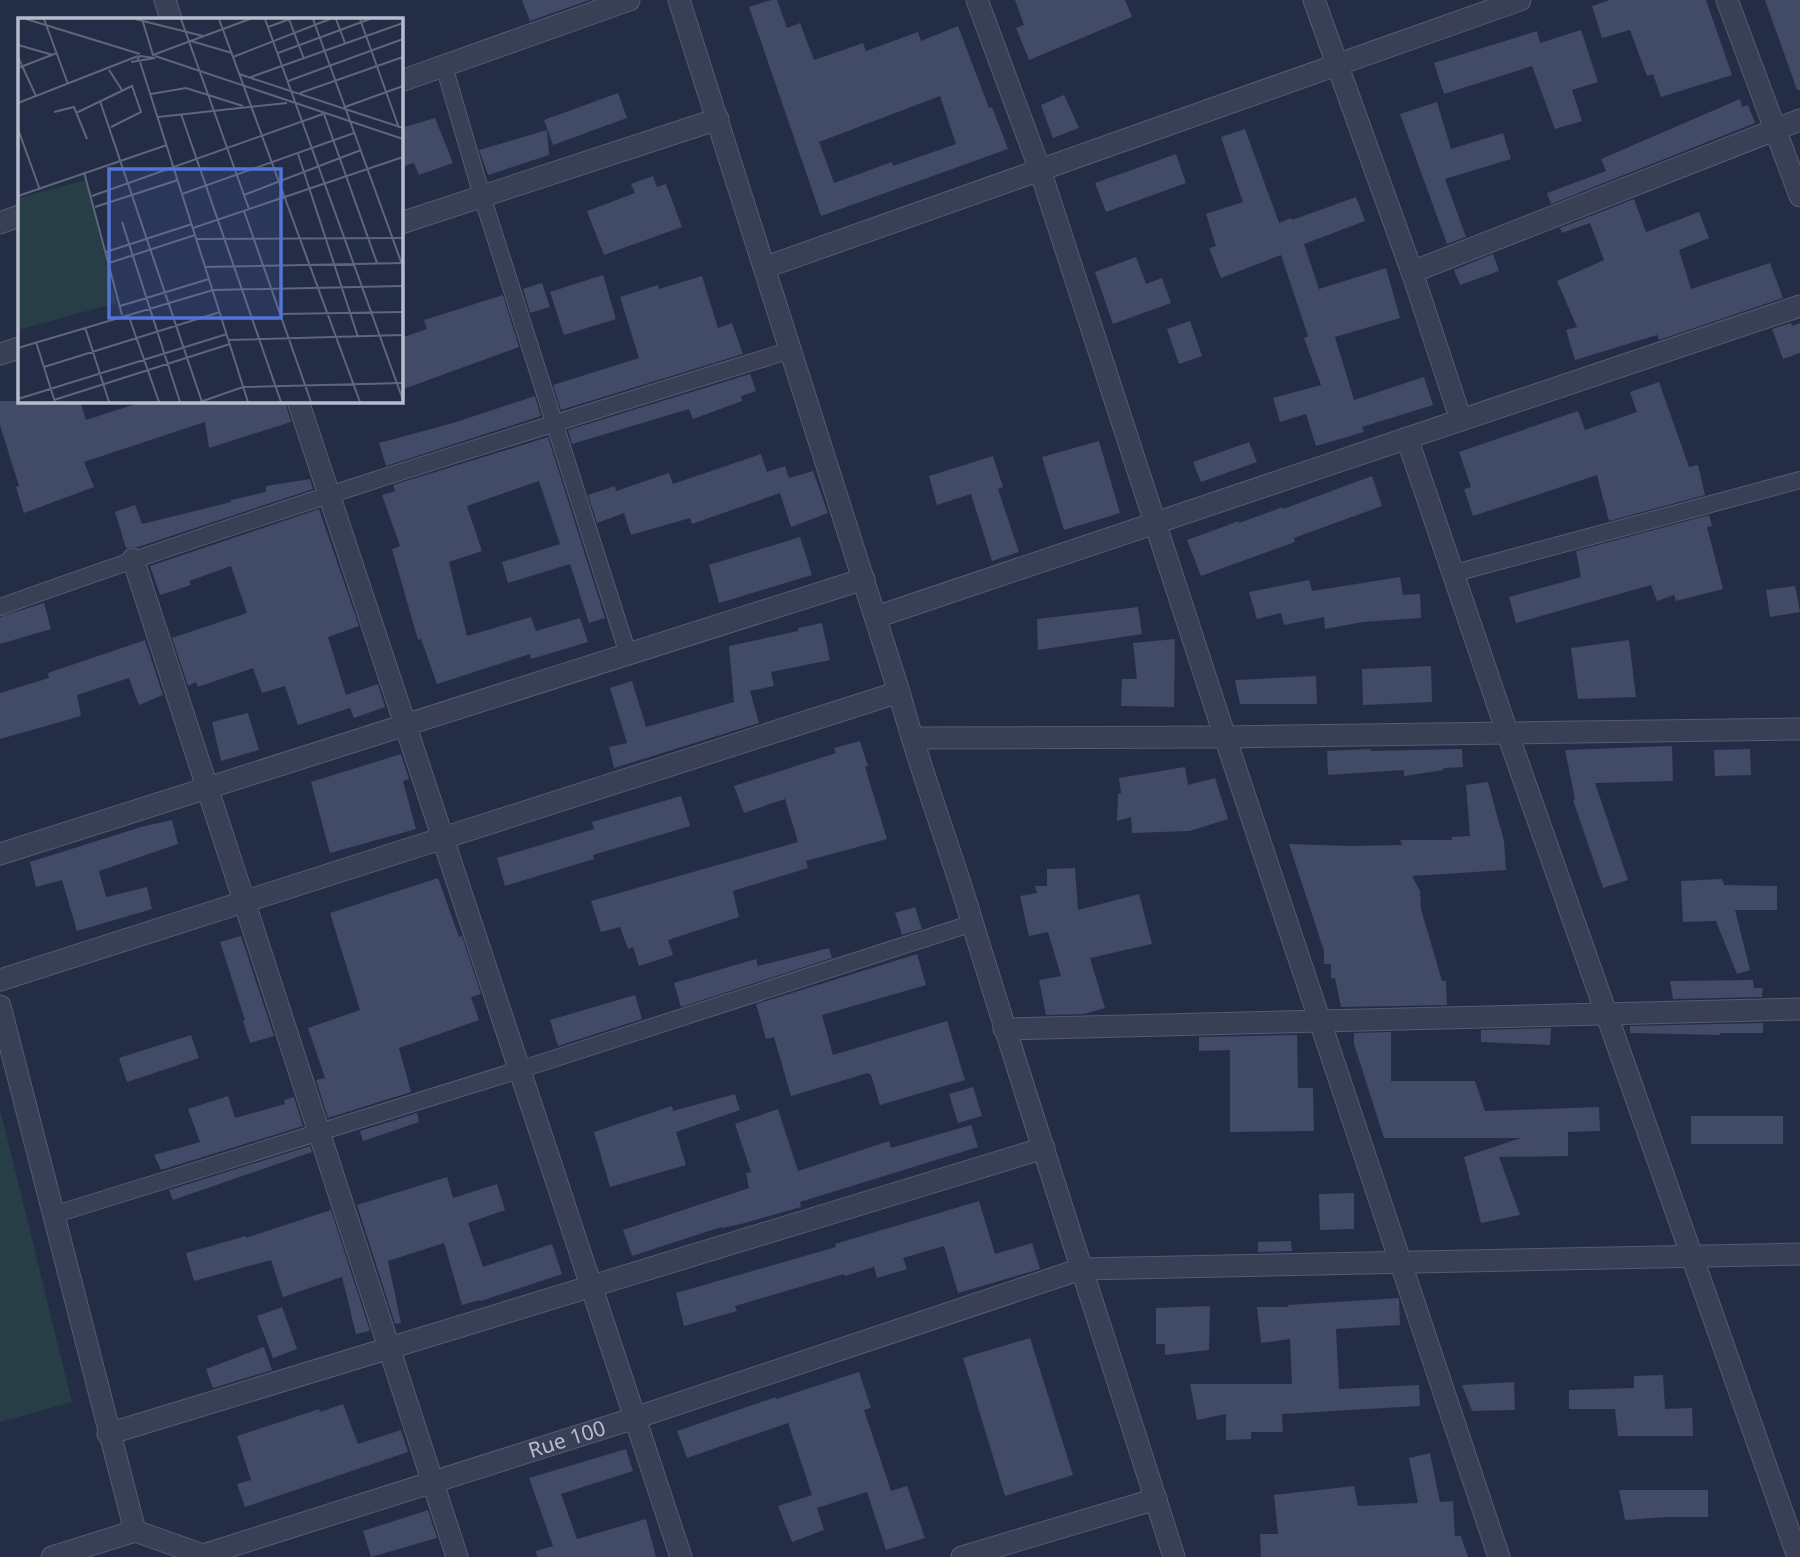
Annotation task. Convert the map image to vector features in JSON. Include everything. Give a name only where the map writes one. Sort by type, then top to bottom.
[{"type":"street","points":[[165,0],[171,18]]},
{"type":"street","points":[[402,81],[629,0]]},
{"type":"street","points":[[679,0],[1174,1557]]},
{"type":"street","points":[[977,0],[1040,170],[1225,737],[1403,1263],[1499,1557]]},
{"type":"street","points":[[1314,0],[1412,272],[1461,420]]},
{"type":"street","points":[[766,267],[1520,0]]},
{"type":"street","points":[[1727,0],[1800,196]]},
{"type":"street","points":[[402,223],[718,119]]},
{"type":"street","points":[[1412,272],[1800,120]]},
{"type":"street","points":[[0,223],[18,216]]},
{"type":"street","points":[[876,617],[1800,306]]},
{"type":"street","points":[[0,354],[18,348]]},
{"type":"street","points":[[298,402],[681,1557]]},
{"type":"street","points":[[1407,439],[1507,732],[1693,1256],[1792,1517],[1798,1557]]},
{"type":"street","points":[[133,559],[457,1557]]},
{"type":"street","points":[[0,854],[864,579]]},
{"type":"street","points":[[0,981],[900,692]]},
{"type":"street","points":[[912,738],[1225,737],[1800,729]]},
{"type":"street","points":[[0,1006],[135,1531],[52,1557]]},
{"type":"street","points":[[1004,1029],[1800,1009]]},
{"type":"street","points":[[108,1434],[1044,1148]]},
{"type":"street","name":"Rue 100","points":[[135,1531],[204,1556],[635,1418],[1082,1269],[1800,1254]]},
{"type":"street","points":[[962,1557],[1156,1499]]},
{"type":"lane","points":[[444,66],[482,196],[628,654]]},
{"type":"lane","points":[[0,607],[133,559],[329,495],[791,350]]},
{"type":"lane","points":[[1454,573],[1800,480]]},
{"type":"lane","points":[[53,1215],[519,1070],[973,923]]},
{"type":"shaded area","points":[[0,1109],[72,1402],[0,1422]]},
{"type":"building","points":[[522,0],[590,0],[530,21]]},
{"type":"building","points":[[777,0],[787,28],[800,23],[814,60],[863,43],[866,51],[918,32],[921,41],[958,26],[989,108],[992,107],[1008,149],[821,216],[749,7]],"holes":[[[940,96],[956,144],[893,166],[892,162],[834,183],[819,142]]]},
{"type":"building","points":[[1015,0],[1125,0],[1132,17],[1029,60],[1016,28],[1024,25]]},
{"type":"building","points":[[1610,0],[1706,0],[1732,75],[1661,97],[1653,74],[1647,76],[1630,30],[1602,38],[1592,6]]},
{"type":"building","points":[[1765,0],[1800,0],[1800,90],[1797,90]]},
{"type":"building","points":[[1581,30],[1598,82],[1572,90],[1582,121],[1555,129],[1532,66],[1444,94],[1434,63],[1537,31],[1540,43]]},
{"type":"building","points":[[618,93],[627,118],[553,145],[544,120]]},
{"type":"building","points":[[1064,95],[1079,128],[1053,138],[1041,105]]},
{"type":"building","points":[[1740,99],[1742,107],[1748,105],[1755,123],[1551,204],[1547,193],[1606,171],[1601,159]]},
{"type":"building","points":[[1437,102],[1451,149],[1503,133],[1511,159],[1445,179],[1466,237],[1447,244],[1400,114]]},
{"type":"building","points":[[435,118],[453,163],[419,175],[414,163],[402,167],[402,128]]},
{"type":"building","points":[[1245,129],[1279,223],[1356,197],[1365,221],[1304,244],[1319,289],[1386,268],[1400,318],[1335,337],[1354,400],[1424,377],[1433,405],[1362,427],[1364,432],[1316,446],[1306,414],[1280,422],[1273,398],[1321,385],[1304,338],[1308,336],[1281,255],[1221,278],[1209,248],[1216,246],[1206,214],[1243,202],[1221,137]]},
{"type":"building","points":[[547,130],[549,155],[488,175],[479,150]]},
{"type":"building","points":[[1176,154],[1186,183],[1106,212],[1095,183]]},
{"type":"building","points":[[653,176],[657,187],[666,184],[682,227],[604,255],[587,211],[635,193],[631,184]]},
{"type":"building","points":[[1634,199],[1646,232],[1699,212],[1709,238],[1679,250],[1691,289],[1770,263],[1783,298],[1659,340],[1657,335],[1575,360],[1566,330],[1577,327],[1557,281],[1604,260],[1590,223],[1562,233],[1560,228]]},
{"type":"building","points":[[1493,254],[1499,271],[1460,285],[1454,270]]},
{"type":"building","points":[[1136,257],[1146,284],[1162,278],[1171,303],[1113,324],[1095,272]]},
{"type":"building","points":[[603,275],[616,319],[564,335],[550,292]]},
{"type":"building","points":[[702,276],[718,328],[732,323],[743,354],[561,410],[553,385],[639,358],[620,297],[658,285],[659,289]]},
{"type":"building","points":[[542,283],[550,307],[530,313],[523,289]]},
{"type":"building","points":[[503,295],[519,347],[402,390],[402,338],[427,329],[424,320]]},
{"type":"building","points":[[1190,321],[1202,356],[1179,364],[1167,329]]},
{"type":"building","points":[[1791,323],[1792,326],[1800,323],[1800,353],[1783,359],[1772,329]]},
{"type":"building","points":[[750,374],[756,391],[741,396],[742,401],[693,419],[689,409],[572,444],[568,430]]},
{"type":"building","points":[[1659,382],[1689,467],[1698,465],[1705,495],[1609,521],[1597,475],[1473,516],[1464,489],[1471,487],[1459,452],[1578,411],[1585,430],[1637,412],[1630,392]]},
{"type":"building","points":[[535,396],[541,416],[386,466],[379,443],[453,423]]},
{"type":"building","points":[[0,401],[80,402],[86,420],[142,402],[285,402],[291,422],[209,448],[205,422],[84,462],[94,487],[24,513],[16,487],[19,486],[0,425]]},
{"type":"building","points":[[548,437],[605,618],[589,623],[570,564],[508,583],[502,562],[560,544],[539,481],[467,506],[482,551],[449,562],[467,636],[531,617],[536,631],[580,618],[588,642],[531,659],[530,654],[437,684],[421,639],[418,640],[392,549],[400,546],[382,495],[395,491],[393,485]]},
{"type":"building","points":[[1099,441],[1120,513],[1064,530],[1042,457]]},
{"type":"building","points":[[1249,442],[1257,462],[1201,482],[1193,462]]},
{"type":"building","points":[[761,454],[767,472],[785,466],[789,478],[813,471],[828,513],[791,527],[780,493],[692,524],[690,518],[631,535],[624,513],[597,523],[588,495],[615,486],[616,491],[669,473],[673,484]]},
{"type":"building","points":[[993,456],[1003,487],[998,489],[1019,552],[992,561],[971,494],[937,505],[929,476]]},
{"type":"building","points":[[1372,476],[1382,506],[1294,538],[1295,542],[1201,576],[1187,540]]},
{"type":"building","points":[[310,479],[313,489],[138,547],[126,548],[115,512],[135,505],[142,524],[266,492],[266,486]]},
{"type":"building","points":[[319,509],[359,626],[328,637],[346,695],[378,684],[385,707],[354,718],[350,708],[298,725],[285,686],[262,693],[253,668],[198,687],[196,682],[188,686],[172,638],[247,613],[231,566],[189,581],[191,585],[160,595],[150,566]]},
{"type":"building","points":[[1709,515],[1712,526],[1707,527],[1723,589],[1676,601],[1674,595],[1657,601],[1651,585],[1516,623],[1509,597],[1581,577],[1576,551]]},
{"type":"building","points":[[800,537],[812,575],[719,603],[709,565]]},
{"type":"building","points":[[1400,577],[1403,595],[1420,594],[1421,618],[1363,622],[1325,629],[1324,617],[1284,625],[1281,613],[1257,619],[1249,592],[1309,580],[1312,591]]},
{"type":"building","points":[[1795,586],[1800,612],[1770,617],[1766,590]]},
{"type":"building","points":[[44,603],[51,629],[0,644],[0,617]]},
{"type":"building","points":[[1138,607],[1142,634],[1038,650],[1037,619]]},
{"type":"building","points":[[822,623],[830,660],[771,672],[774,686],[750,691],[759,723],[614,768],[609,747],[627,743],[610,688],[632,681],[646,727],[734,702],[729,646]]},
{"type":"building","points":[[1175,639],[1174,707],[1121,706],[1122,679],[1137,679],[1133,643]]},
{"type":"building","points":[[145,640],[163,695],[139,705],[129,678],[77,695],[81,716],[0,739],[0,693],[49,678],[48,673]]},
{"type":"building","points":[[1629,640],[1636,697],[1578,699],[1571,648]]},
{"type":"building","points":[[1431,666],[1432,702],[1363,705],[1362,669]]},
{"type":"building","points":[[1316,676],[1317,704],[1240,704],[1235,680]]},
{"type":"building","points":[[248,713],[259,750],[221,761],[212,722]]},
{"type":"building","points":[[860,741],[887,839],[806,861],[808,868],[733,891],[739,917],[668,940],[673,955],[639,966],[633,947],[628,949],[620,927],[601,932],[591,901],[798,842],[785,799],[744,813],[734,786],[836,753],[834,748]]},
{"type":"building","points":[[1672,746],[1673,781],[1595,783],[1628,880],[1603,888],[1573,800],[1575,799],[1565,750]]},
{"type":"building","points":[[1462,749],[1463,767],[1404,776],[1404,770],[1328,775],[1327,751]]},
{"type":"building","points":[[1750,749],[1751,775],[1715,776],[1714,750]]},
{"type":"building","points":[[401,754],[409,779],[403,781],[416,829],[330,853],[311,782]]},
{"type":"building","points":[[1185,767],[1188,785],[1215,778],[1228,819],[1190,831],[1132,833],[1131,817],[1117,821],[1118,794],[1121,793],[1119,778]]},
{"type":"building","points":[[1488,782],[1504,841],[1506,870],[1412,876],[1420,891],[1421,909],[1442,981],[1446,981],[1447,1005],[1341,1007],[1335,978],[1331,978],[1331,964],[1324,964],[1324,951],[1289,844],[1402,845],[1400,840],[1452,840],[1452,837],[1470,836],[1466,785]]},
{"type":"building","points":[[681,796],[690,826],[593,855],[594,859],[505,886],[497,858],[594,829],[592,822]]},
{"type":"building","points":[[172,820],[178,844],[99,871],[106,897],[147,887],[152,909],[77,931],[62,880],[36,887],[30,862]]},
{"type":"building","points":[[1075,868],[1078,910],[1139,894],[1152,944],[1090,958],[1105,1008],[1084,1014],[1046,1015],[1039,980],[1061,976],[1048,932],[1029,936],[1020,896],[1037,893],[1035,886],[1047,886],[1047,869]]},
{"type":"building","points":[[438,878],[459,937],[462,936],[481,994],[471,997],[479,1020],[399,1048],[411,1092],[328,1118],[316,1080],[325,1078],[308,1028],[360,1010],[330,913]]},
{"type":"building","points":[[1722,879],[1724,885],[1777,886],[1777,910],[1735,910],[1750,970],[1737,974],[1716,921],[1683,922],[1681,881]]},
{"type":"building","points":[[915,907],[922,929],[902,935],[895,913]]},
{"type":"building","points":[[241,936],[274,1036],[250,1043],[220,942]]},
{"type":"building","points":[[829,948],[832,958],[681,1007],[674,983],[756,959],[758,966]]},
{"type":"building","points":[[917,954],[926,985],[822,1015],[833,1055],[947,1021],[965,1080],[880,1105],[871,1075],[868,1073],[791,1096],[774,1037],[766,1039],[756,1004]]},
{"type":"building","points":[[1753,980],[1754,988],[1763,988],[1762,997],[1673,999],[1670,981]]},
{"type":"building","points":[[635,995],[642,1019],[558,1046],[550,1020]]},
{"type":"building","points":[[1763,1023],[1763,1033],[1630,1033],[1630,1026]]},
{"type":"building","points":[[1551,1028],[1550,1045],[1481,1042],[1481,1030]]},
{"type":"building","points":[[1391,1032],[1391,1081],[1475,1081],[1485,1111],[1599,1107],[1600,1131],[1568,1132],[1568,1156],[1499,1157],[1520,1215],[1481,1223],[1464,1157],[1521,1138],[1384,1138],[1354,1044],[1354,1033]]},
{"type":"building","points":[[191,1035],[199,1058],[127,1082],[119,1058]]},
{"type":"building","points":[[1297,1035],[1298,1088],[1313,1088],[1314,1131],[1230,1132],[1230,1050],[1199,1051],[1199,1037]]},
{"type":"building","points":[[973,1087],[982,1116],[958,1123],[949,1094]]},
{"type":"building","points":[[735,1094],[740,1110],[676,1132],[686,1165],[610,1187],[594,1132],[672,1106],[673,1111]]},
{"type":"building","points":[[228,1096],[235,1118],[285,1104],[284,1100],[294,1097],[303,1126],[161,1170],[154,1155],[200,1142],[188,1109]]},
{"type":"building","points":[[778,1109],[798,1171],[889,1141],[891,1148],[971,1125],[978,1147],[800,1202],[801,1207],[721,1227],[632,1256],[623,1230],[749,1188],[746,1173],[751,1172],[735,1124]]},
{"type":"building","points":[[417,1113],[419,1122],[363,1141],[360,1131]]},
{"type":"building","points":[[1691,1116],[1783,1116],[1783,1144],[1691,1144]]},
{"type":"building","points":[[310,1146],[312,1152],[173,1200],[169,1190]]},
{"type":"building","points":[[447,1177],[453,1198],[497,1184],[505,1210],[468,1223],[483,1267],[552,1244],[562,1274],[462,1305],[444,1243],[388,1261],[401,1323],[395,1324],[357,1205]]},
{"type":"building","points":[[1354,1193],[1354,1229],[1320,1230],[1319,1194]]},
{"type":"building","points":[[979,1201],[995,1254],[1032,1243],[1040,1269],[958,1293],[944,1246],[903,1258],[907,1269],[877,1278],[874,1267],[845,1276],[844,1274],[735,1306],[737,1311],[684,1326],[676,1293],[836,1247],[835,1244]]},
{"type":"building","points":[[331,1210],[370,1331],[356,1334],[342,1277],[283,1297],[271,1260],[194,1281],[186,1253],[246,1238]]},
{"type":"building","points":[[1291,1241],[1292,1251],[1258,1252],[1258,1242]]},
{"type":"building","points":[[1399,1298],[1400,1325],[1336,1329],[1339,1389],[1419,1385],[1420,1406],[1282,1414],[1283,1432],[1251,1432],[1251,1439],[1226,1440],[1226,1414],[1197,1420],[1190,1384],[1292,1384],[1290,1339],[1261,1343],[1257,1307]]},
{"type":"building","points":[[1210,1306],[1209,1350],[1165,1355],[1165,1344],[1156,1344],[1156,1308]]},
{"type":"building","points":[[282,1307],[297,1349],[273,1358],[257,1316]]},
{"type":"building","points":[[1030,1338],[1073,1475],[1005,1496],[963,1358]]},
{"type":"building","points":[[264,1347],[272,1370],[213,1388],[206,1369]]},
{"type":"building","points":[[859,1372],[871,1408],[864,1410],[891,1491],[907,1486],[925,1538],[886,1550],[867,1492],[817,1508],[824,1530],[792,1542],[778,1506],[812,1495],[788,1423],[687,1458],[677,1431]]},
{"type":"building","points":[[1663,1375],[1665,1409],[1692,1408],[1693,1436],[1618,1436],[1615,1409],[1569,1409],[1569,1390],[1634,1388],[1634,1376]]},
{"type":"building","points":[[1514,1382],[1515,1410],[1472,1411],[1462,1385]]},
{"type":"building","points":[[343,1404],[358,1444],[401,1430],[408,1452],[245,1507],[237,1484],[251,1480],[237,1436],[319,1409],[320,1412]]},
{"type":"building","points":[[626,1449],[633,1471],[561,1494],[577,1539],[646,1519],[656,1557],[537,1557],[536,1551],[553,1546],[529,1478]]},
{"type":"building","points":[[1430,1453],[1440,1502],[1453,1501],[1455,1536],[1461,1536],[1468,1557],[1261,1557],[1260,1534],[1278,1534],[1274,1495],[1354,1486],[1358,1506],[1418,1503],[1409,1458]]},
{"type":"building","points":[[1619,1490],[1708,1490],[1708,1517],[1625,1520]]},
{"type":"building","points":[[428,1510],[437,1538],[371,1557],[363,1531]]}]
